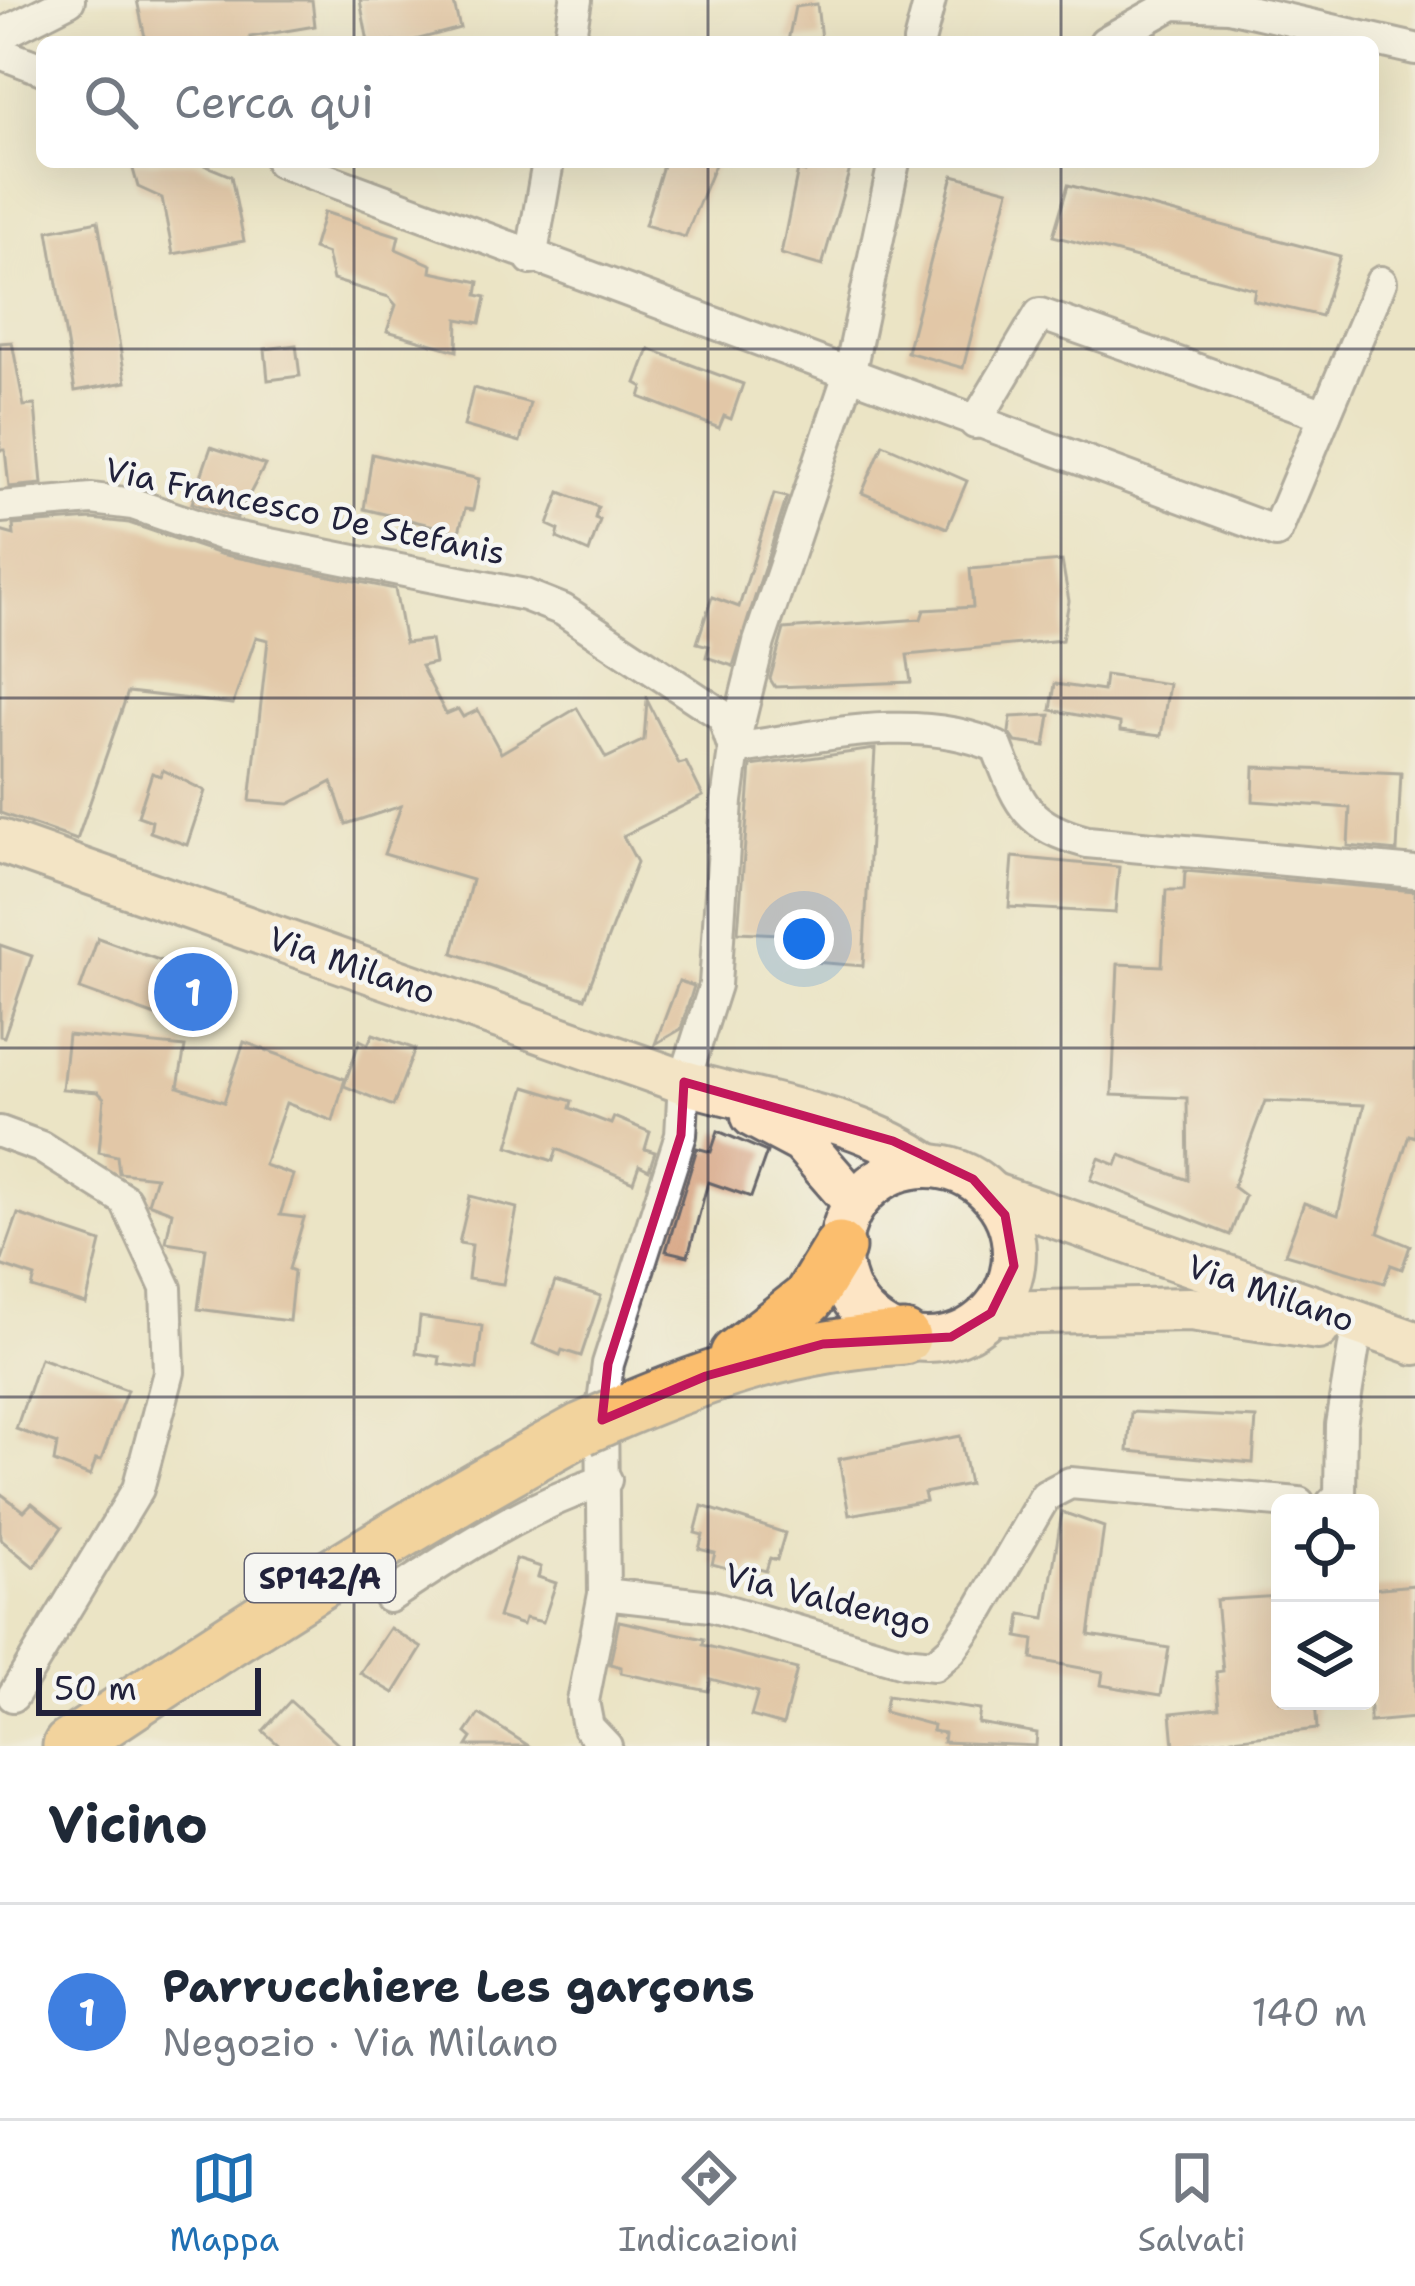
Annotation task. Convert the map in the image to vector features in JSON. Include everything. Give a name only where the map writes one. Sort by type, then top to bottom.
[{"type":"highway","name":"SP142/A","points":[[706,1376],[774,1330],[808,1299],[847,1226]]},
{"type":"highway","name":"SP142/A","points":[[69,1746],[311,1583],[443,1503],[599,1422],[706,1376],[823,1344],[904,1338]]},
{"type":"main road","name":"Via Milano","points":[[0,841],[695,1085],[776,1102],[893,1141],[929,1166]]},
{"type":"main road","name":"Via Milano","points":[[695,1085],[802,1142],[847,1226]]},
{"type":"main road","points":[[929,1166],[952,1170],[991,1194],[1005,1215],[1013,1253],[1006,1291],[991,1312],[951,1337],[904,1338],[877,1325],[856,1305],[842,1278],[847,1226],[887,1175],[929,1166]]},
{"type":"main road","name":"Via Milano","points":[[991,1194],[1415,1344]]},
{"type":"main road","name":"Via Milano","points":[[991,1312],[1190,1309],[1415,1344]]},
{"type":"street","points":[[0,35],[69,0]]},
{"type":"street","points":[[570,36],[576,0]]},
{"type":"street","points":[[926,36],[930,0]]},
{"type":"street","points":[[1116,36],[1172,4],[1228,6],[1358,36]]},
{"type":"street","points":[[1379,41],[1415,49]]},
{"type":"street","points":[[0,52],[36,67]]},
{"type":"street","points":[[296,168],[531,259],[850,371],[975,423],[1276,532],[1381,282]]},
{"type":"street","points":[[531,259],[547,168]]},
{"type":"street","points":[[590,1740],[585,1680],[604,1594],[602,1410],[608,1364],[695,1085],[715,985],[734,748],[759,642],[850,371],[893,168]]},
{"type":"street","points":[[975,423],[1040,314],[1325,415]]},
{"type":"street","name":"Via Francesco De Stefanis","points":[[0,507],[92,499],[134,505],[224,536],[525,596],[562,610],[723,716],[734,748]]},
{"type":"street","points":[[734,748],[850,732],[962,731],[997,747],[1030,820],[1056,834],[1087,842],[1415,872]]},
{"type":"street","points":[[0,1132],[41,1148],[125,1200],[166,1288],[169,1372],[139,1489],[13,1696]]},
{"type":"street","points":[[1340,1494],[1341,1425],[1356,1334]]},
{"type":"street","points":[[389,1598],[476,1538],[550,1499],[606,1480]]},
{"type":"street","name":"Via Valdengo","points":[[604,1594],[711,1606],[903,1662],[934,1665],[952,1649],[980,1609],[1045,1496],[1070,1483],[1271,1501]]},
{"type":"highlighted area","points":[[684,1082],[893,1141],[973,1179],[1005,1215],[1014,1266],[991,1313],[951,1337],[823,1344],[706,1376],[602,1420],[608,1364],[681,1135]]},
{"type":"building","points":[[137,0],[312,0],[315,26],[256,36],[145,36]]},
{"type":"building","points":[[360,0],[453,0],[460,28],[430,36],[367,36]]},
{"type":"building","points":[[817,4],[821,36],[789,36],[795,7]]},
{"type":"building","points":[[133,168],[212,168],[231,176],[244,241],[173,254],[162,198],[138,187]]},
{"type":"building","points":[[662,168],[714,168],[685,237],[645,225]]},
{"type":"building","points":[[806,168],[850,168],[822,266],[781,254],[798,170],[805,172]]},
{"type":"building","points":[[953,175],[1009,190],[963,368],[907,352]]},
{"type":"building","points":[[1068,185],[1340,256],[1321,316],[1253,300],[1255,289],[1053,236]]},
{"type":"building","points":[[324,212],[399,236],[396,249],[432,265],[431,272],[479,282],[477,295],[486,297],[480,323],[458,319],[457,351],[387,331],[396,305],[389,297],[333,280],[327,254],[313,249]]},
{"type":"building","points":[[98,221],[126,382],[75,391],[48,231]]},
{"type":"building","points":[[12,342],[24,406],[35,405],[42,484],[9,487],[5,450],[0,450],[0,343]]},
{"type":"building","points":[[296,345],[300,376],[268,380],[265,349]]},
{"type":"building","points":[[649,349],[743,384],[731,419],[724,416],[719,428],[640,397],[643,387],[636,383]]},
{"type":"building","points":[[473,388],[530,403],[520,442],[464,426]]},
{"type":"building","points":[[883,444],[967,481],[947,528],[862,493]]},
{"type":"building","points":[[211,447],[265,465],[237,518],[192,503]]},
{"type":"building","points":[[372,454],[479,479],[473,510],[465,509],[459,532],[364,509]]},
{"type":"building","points":[[560,492],[598,507],[595,518],[600,520],[589,552],[557,538],[559,530],[548,525]]},
{"type":"building","points":[[774,494],[787,497],[733,666],[706,657],[709,646],[697,643],[712,597],[739,607]]},
{"type":"building","points":[[92,519],[129,523],[220,554],[395,589],[405,643],[431,640],[435,663],[421,666],[446,714],[458,709],[463,717],[478,710],[501,753],[577,708],[606,758],[644,740],[647,700],[679,764],[686,762],[703,796],[623,836],[637,862],[585,998],[453,953],[472,880],[384,854],[401,806],[346,824],[332,782],[289,804],[250,801],[268,640],[256,637],[233,704],[128,692],[77,840],[0,813],[0,531],[14,535],[13,525]]},
{"type":"building","points":[[1062,561],[1069,601],[1062,640],[907,655],[911,682],[775,687],[770,679],[784,629],[921,619],[924,610],[973,607],[970,569]]},
{"type":"building","points":[[1105,675],[1169,684],[1161,736],[1120,731],[1120,723],[1051,710],[1055,684],[1103,691]]},
{"type":"building","points":[[1050,715],[1045,746],[1016,742],[1009,732],[1011,717]]},
{"type":"building","points":[[875,749],[863,966],[802,961],[802,935],[738,932],[751,766]]},
{"type":"building","points":[[1254,767],[1401,773],[1397,851],[1348,846],[1350,808],[1253,801]]},
{"type":"building","points":[[163,770],[205,791],[187,845],[150,832],[152,821],[138,816],[152,773],[161,776]]},
{"type":"building","points":[[1013,857],[1119,867],[1115,913],[1009,907]]},
{"type":"building","points":[[1185,871],[1415,891],[1415,1137],[1409,1135],[1378,1233],[1410,1246],[1402,1269],[1391,1265],[1384,1283],[1285,1254],[1304,1203],[1338,1215],[1364,1105],[1265,1101],[1233,1187],[1245,1196],[1230,1235],[1091,1180],[1099,1158],[1116,1165],[1120,1155],[1188,1180],[1187,1098],[1112,1095],[1118,964],[1162,966],[1166,890],[1184,890]]},
{"type":"building","points":[[98,938],[209,978],[192,1029],[80,989]]},
{"type":"building","points":[[0,945],[32,956],[4,1037],[0,1036]]},
{"type":"building","points":[[679,981],[694,986],[681,1029],[655,1044]]},
{"type":"building","points":[[373,1034],[415,1049],[393,1106],[344,1086],[360,1040],[368,1044]]},
{"type":"building","points":[[68,1035],[185,1047],[178,1087],[224,1102],[244,1042],[345,1079],[333,1121],[286,1103],[264,1165],[293,1175],[280,1215],[304,1218],[289,1269],[294,1271],[289,1321],[198,1309],[206,1248],[166,1242],[172,1212],[148,1203],[156,1177],[119,1173],[117,1156],[99,1152],[104,1098],[98,1092],[62,1089]]},
{"type":"building","points":[[525,1087],[572,1101],[570,1108],[611,1124],[614,1117],[650,1132],[645,1149],[655,1152],[649,1170],[639,1165],[633,1182],[557,1149],[553,1161],[508,1146]]},
{"type":"building","points":[[718,1131],[767,1152],[751,1197],[708,1182],[688,1256],[666,1251],[697,1148],[711,1152]]},
{"type":"building","points":[[470,1196],[517,1208],[503,1284],[468,1279],[472,1245],[459,1243]]},
{"type":"building","points":[[18,1214],[101,1242],[86,1304],[32,1288],[35,1277],[0,1265]]},
{"type":"building","points":[[555,1282],[601,1296],[581,1356],[562,1350],[560,1355],[533,1344]]},
{"type":"building","points":[[420,1317],[482,1326],[477,1369],[439,1364],[440,1357],[416,1353]]},
{"type":"building","points":[[40,1358],[127,1390],[101,1460],[96,1459],[90,1476],[54,1462],[57,1444],[16,1429]]},
{"type":"building","points":[[1131,1412],[1256,1418],[1253,1463],[1128,1451]]},
{"type":"building","points":[[960,1436],[969,1484],[924,1493],[926,1501],[849,1515],[839,1459]]},
{"type":"building","points":[[0,1493],[24,1511],[32,1503],[62,1527],[34,1567],[0,1539]]},
{"type":"building","points":[[702,1506],[785,1533],[777,1560],[770,1558],[766,1571],[751,1567],[749,1574],[712,1564],[715,1553],[699,1549],[703,1535],[695,1533]]},
{"type":"building","points":[[1062,1512],[1104,1527],[1089,1635],[1169,1648],[1161,1695],[1101,1685],[1103,1672],[1032,1659],[1034,1640],[1018,1637],[1021,1614],[1045,1618]]},
{"type":"building","points":[[516,1559],[541,1567],[538,1577],[556,1583],[543,1622],[525,1618],[523,1625],[498,1617]]},
{"type":"building","points":[[1415,1585],[1415,1718],[1370,1722],[1370,1710],[1379,1710],[1379,1588]]},
{"type":"building","points":[[1271,1597],[1271,1710],[1316,1710],[1317,1729],[1174,1746],[1171,1713],[1219,1708],[1216,1672],[1223,1671],[1216,1600]]},
{"type":"building","points":[[619,1621],[704,1639],[703,1645],[797,1669],[783,1725],[751,1716],[758,1692],[711,1679],[708,1691],[621,1673],[621,1667],[610,1664]]},
{"type":"building","points":[[390,1628],[422,1648],[394,1693],[360,1673]]},
{"type":"building","points":[[887,1696],[980,1710],[978,1723],[1037,1733],[1036,1746],[943,1742],[944,1733],[932,1731],[933,1725],[884,1712]]},
{"type":"building","points":[[290,1701],[340,1746],[280,1746],[263,1731]]},
{"type":"building","points":[[479,1714],[529,1746],[467,1746],[472,1738],[466,1733]]},
{"type":"place","name":"Parrucchiere Les garçons","points":[[193,992]]}]
